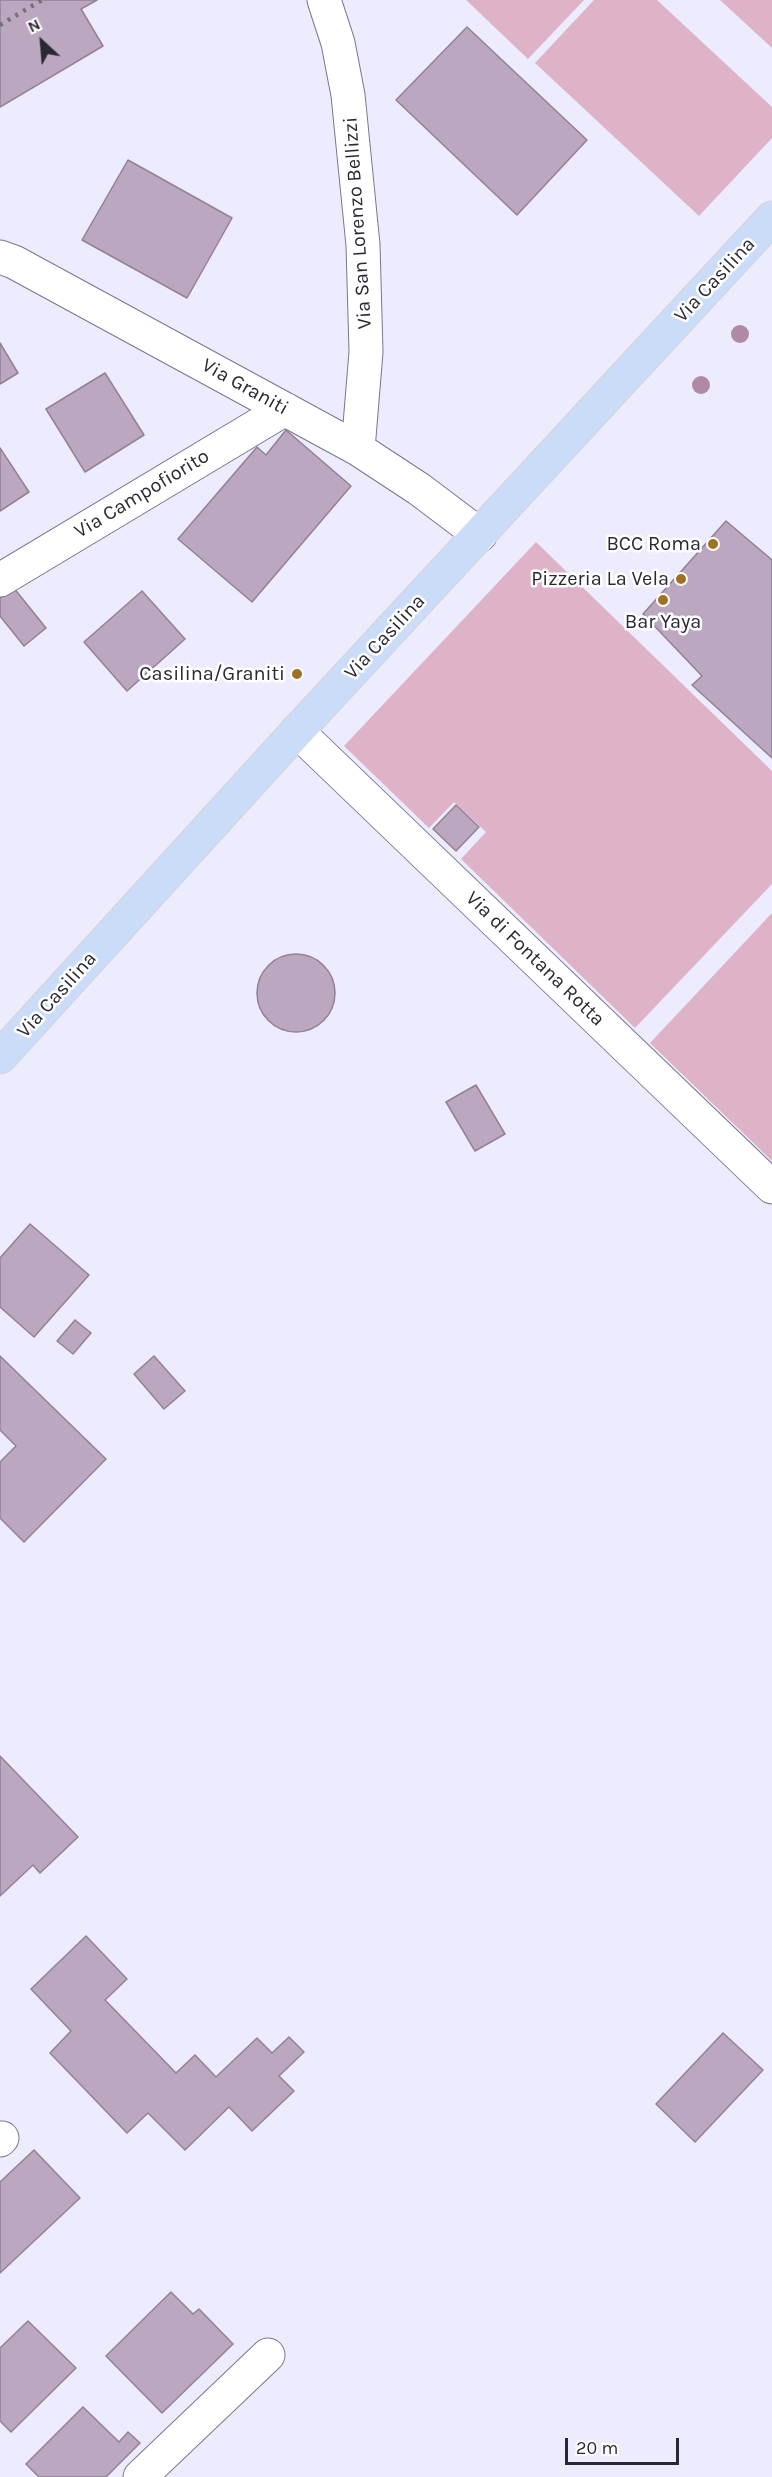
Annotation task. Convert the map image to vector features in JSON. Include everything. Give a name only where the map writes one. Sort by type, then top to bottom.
[{"type":"main road","name":"Via Casilina","points":[[0,1057],[297,731],[772,218]]},
{"type":"street","name":"Via San Lorenzo Bellizzi","points":[[324,0],[338,43],[349,103],[363,245],[366,352],[358,449]]},
{"type":"street","name":"Via Graniti","points":[[0,257],[14,262],[358,449],[419,489],[480,535]]},
{"type":"street","name":"Via Campofiorito","points":[[0,580],[285,409]]},
{"type":"street","name":"Via di Fontana Rotta","points":[[297,731],[772,1187]]},
{"type":"street","points":[[140,2477],[268,2355]]},
{"type":"shaded area","points":[[466,0],[584,0],[528,59]]},
{"type":"shaded area","points":[[594,0],[657,0],[772,107],[772,138],[699,216],[535,63]]},
{"type":"shaded area","points":[[720,0],[772,0],[772,48]]},
{"type":"shaded area","points":[[536,542],[772,771],[772,884],[635,1028],[461,859],[486,832],[454,802],[429,828],[344,746]]},
{"type":"shaded area","points":[[772,913],[772,1161],[650,1043]]},
{"type":"building","points":[[0,0],[97,0],[81,9],[103,46],[0,107]]},
{"type":"building","points":[[467,27],[587,140],[517,215],[396,100]]},
{"type":"building","points":[[128,160],[232,218],[187,298],[82,240]]},
{"type":"building","points":[[0,343],[18,373],[0,384]]},
{"type":"building","points":[[105,373],[144,435],[85,472],[46,409]]},
{"type":"building","points":[[286,430],[351,486],[252,602],[178,539],[257,447],[266,455]]},
{"type":"building","points":[[0,448],[29,492],[0,511]]},
{"type":"building","points":[[726,521],[772,560],[772,758],[692,685],[702,676],[643,614]]},
{"type":"building","points":[[13,587],[46,628],[24,646],[0,616],[0,598]]},
{"type":"building","points":[[142,591],[185,639],[127,691],[84,642]]},
{"type":"building","points":[[456,805],[479,827],[456,851],[433,829]]},
{"type":"building","points":[[296,954],[311,957],[323,966],[332,978],[335,993],[332,1008],[323,1020],[311,1029],[296,1032],[281,1029],[269,1020],[260,1008],[257,993],[260,978],[269,966],[281,957]]},
{"type":"building","points":[[476,1085],[505,1134],[475,1151],[446,1102]]},
{"type":"building","points":[[30,1224],[89,1275],[34,1337],[0,1307],[0,1258]]},
{"type":"building","points":[[75,1320],[91,1333],[73,1354],[57,1341]]},
{"type":"building","points":[[0,1356],[106,1459],[24,1542],[0,1518],[0,1462],[16,1446],[0,1430]]},
{"type":"building","points":[[154,1356],[185,1391],[164,1409],[134,1374]]},
{"type":"building","points":[[0,1756],[78,1837],[40,1873],[33,1865],[0,1896]]},
{"type":"building","points":[[86,1936],[127,1979],[105,2000],[176,2073],[195,2055],[216,2077],[257,2038],[272,2053],[289,2037],[304,2052],[279,2076],[294,2091],[252,2131],[229,2107],[185,2150],[148,2113],[127,2133],[50,2053],[71,2031],[31,1989]]},
{"type":"building","points":[[723,2033],[763,2070],[695,2142],[656,2104]]},
{"type":"building","points":[[34,2150],[80,2198],[0,2273],[0,2182]]},
{"type":"building","points":[[171,2292],[193,2314],[199,2309],[233,2344],[162,2413],[106,2356]]},
{"type":"building","points":[[28,2321],[76,2368],[11,2432],[0,2421],[0,2348]]},
{"type":"building","points":[[83,2407],[119,2442],[128,2432],[140,2443],[106,2477],[39,2477],[26,2464]]},
{"type":"railway","points":[[0,25],[42,0]]},
{"type":"place","name":"BCC Roma","points":[[713,544]]},
{"type":"place","name":"Pizzeria La Vela","points":[[681,579]]},
{"type":"place","name":"Bar Yaya","points":[[663,600]]},
{"type":"place","name":"Casilina/Graniti","points":[[297,674]]}]
